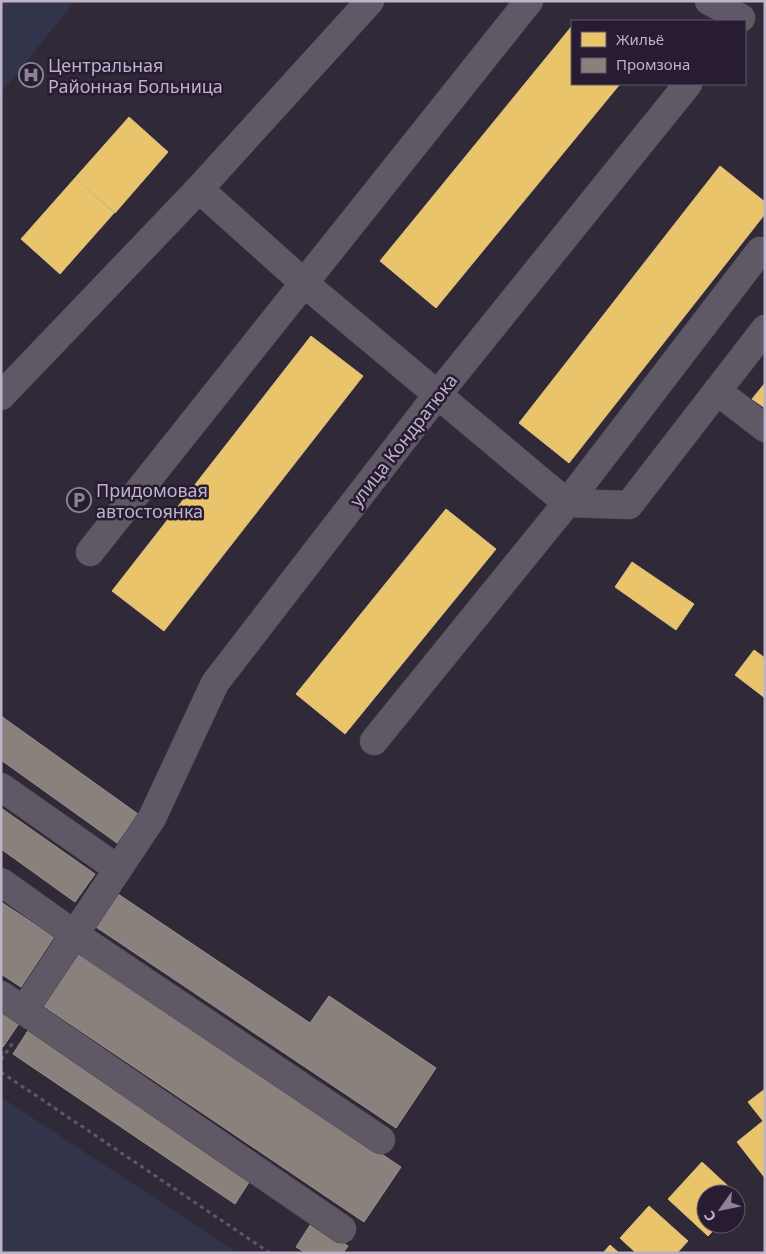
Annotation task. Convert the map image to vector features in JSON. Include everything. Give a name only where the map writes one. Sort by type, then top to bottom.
[{"type":"street","points":[[90,552],[529,1]]},
{"type":"street","points":[[709,1],[745,14]]},
{"type":"street","points":[[1,396],[199,189],[365,3]]},
{"type":"street","name":"улица Кондратюка","points":[[24,1010],[152,818],[215,683],[438,394],[687,85]]},
{"type":"street","points":[[199,189],[304,283],[567,503],[629,505],[765,329]]},
{"type":"street","points":[[374,741],[567,503],[760,251]]},
{"type":"street","points":[[717,391],[765,428]]},
{"type":"street","points":[[1,787],[118,869]]},
{"type":"street","points":[[1,882],[74,934],[381,1140]]},
{"type":"street","points":[[1,995],[342,1230]]},
{"type":"path","points":[[1,1072],[270,1253]]},
{"type":"shaded area","points":[[1,1],[75,1],[1,93]]},
{"type":"shaded area","points":[[1,1097],[238,1253],[1,1253]]},
{"type":"building: Жильё","points":[[571,27],[571,85],[619,85],[436,308],[380,261]]},
{"type":"building: Жильё","points":[[129,117],[168,152],[115,213],[75,178]]},
{"type":"building: Жильё","points":[[720,166],[765,202],[765,214],[569,463],[519,423]]},
{"type":"building: Жильё","points":[[75,178],[114,213],[60,274],[21,239]]},
{"type":"building: Жильё","points":[[311,336],[363,376],[164,631],[112,591]]},
{"type":"building: Жильё","points":[[765,383],[765,408],[752,399]]},
{"type":"building: Жильё","points":[[446,509],[496,549],[345,734],[296,694]]},
{"type":"building: Жильё","points":[[632,562],[694,604],[676,630],[615,587]]},
{"type":"building: Жильё","points":[[754,650],[765,658],[765,698],[735,675]]},
{"type":"building: Жильё","points":[[765,1089],[765,1178],[737,1142],[763,1121],[748,1102]]},
{"type":"building: Жильё","points":[[702,1162],[726,1184],[696,1184],[696,1225],[668,1199]]},
{"type":"building: Жильё","points":[[649,1206],[688,1241],[677,1253],[636,1253],[620,1238]]},
{"type":"building: Жильё","points":[[610,1245],[619,1253],[603,1253]]},
{"type":"building: Промзона","points":[[1,716],[138,814],[117,843],[1,760]]},
{"type":"building: Промзона","points":[[1,808],[95,874],[75,902],[1,849]]},
{"type":"building: Промзона","points":[[115,892],[310,1023],[329,996],[436,1068],[396,1128],[93,925]]},
{"type":"building: Промзона","points":[[1,902],[54,937],[21,987],[1,974]]},
{"type":"building: Промзона","points":[[79,950],[401,1167],[364,1222],[42,1005]]},
{"type":"building: Промзона","points":[[1,1009],[20,1022],[3,1047],[1,1046]]},
{"type":"building: Промзона","points":[[29,1029],[251,1179],[235,1204],[13,1054]]},
{"type":"building: Промзона","points":[[312,1222],[348,1246],[343,1253],[306,1253],[296,1247]]},
{"type":"place","name":"Центральная Районная Больница","points":[[31,75]]},
{"type":"place","name":"Придомовая автостоянка","points":[[79,500]]}]
